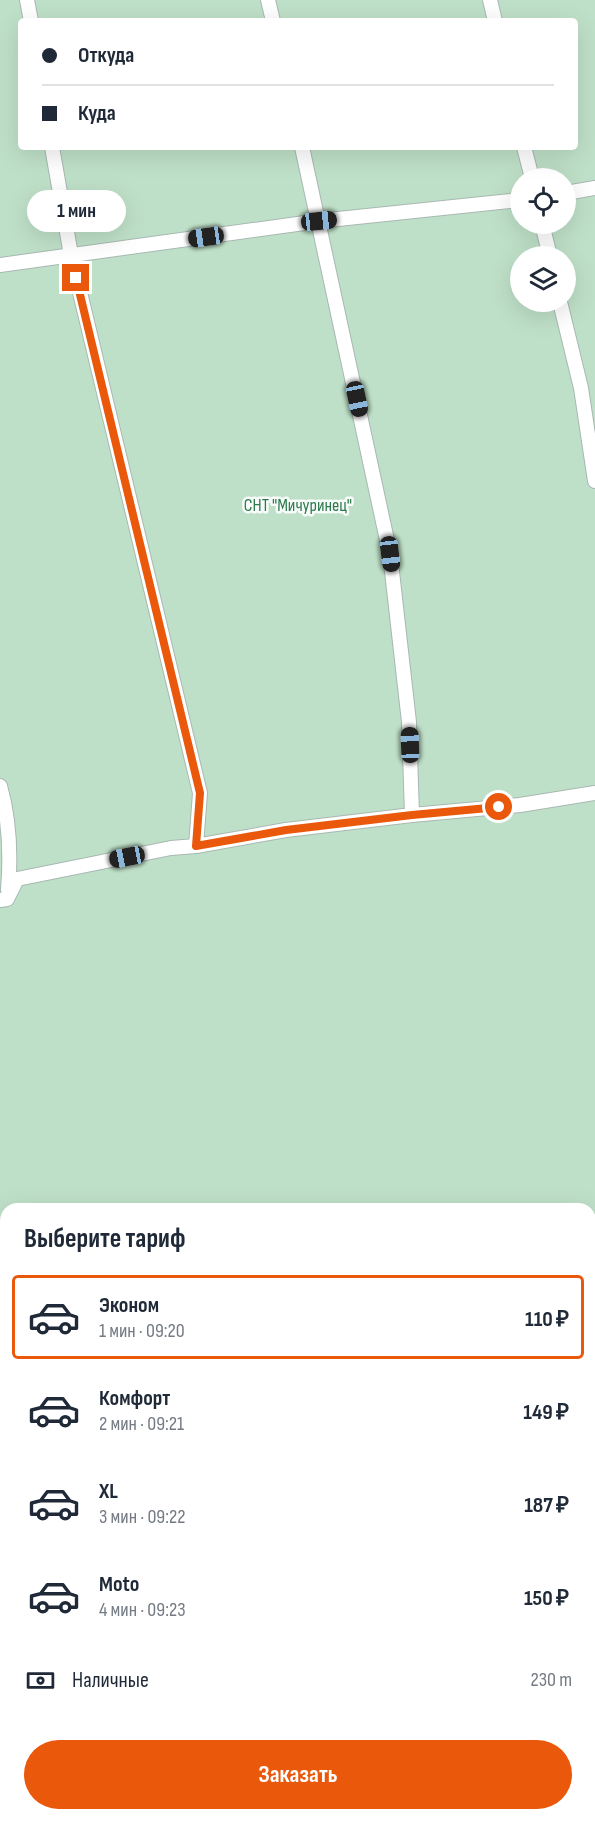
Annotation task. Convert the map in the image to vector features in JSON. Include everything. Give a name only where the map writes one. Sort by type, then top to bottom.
[{"type":"lane","points":[[27,0],[30,18]]},
{"type":"lane","points":[[268,0],[272,18]]},
{"type":"lane","points":[[490,0],[494,18]]},
{"type":"lane","points":[[53,150],[71,255],[200,793],[196,846]]},
{"type":"lane","points":[[303,150],[390,554],[410,722],[412,815]]},
{"type":"lane","points":[[525,150],[529,168]]},
{"type":"lane","points":[[576,191],[595,188]]},
{"type":"lane","points":[[0,265],[319,221],[510,201]]},
{"type":"lane","points":[[562,312],[581,388],[595,480]]},
{"type":"lane","points":[[0,786],[7,810],[11,855],[4,899]]},
{"type":"lane","points":[[4,899],[17,879],[171,848],[196,846],[286,830],[412,815],[520,806],[595,793]]},
{"type":"green space","name":"СНТ \"Мичуринец\"","points":[[0,0],[595,0],[595,1203],[0,1203]]},
{"type":"route","points":[[76,278],[200,793],[196,846],[286,830],[499,807]]}]
